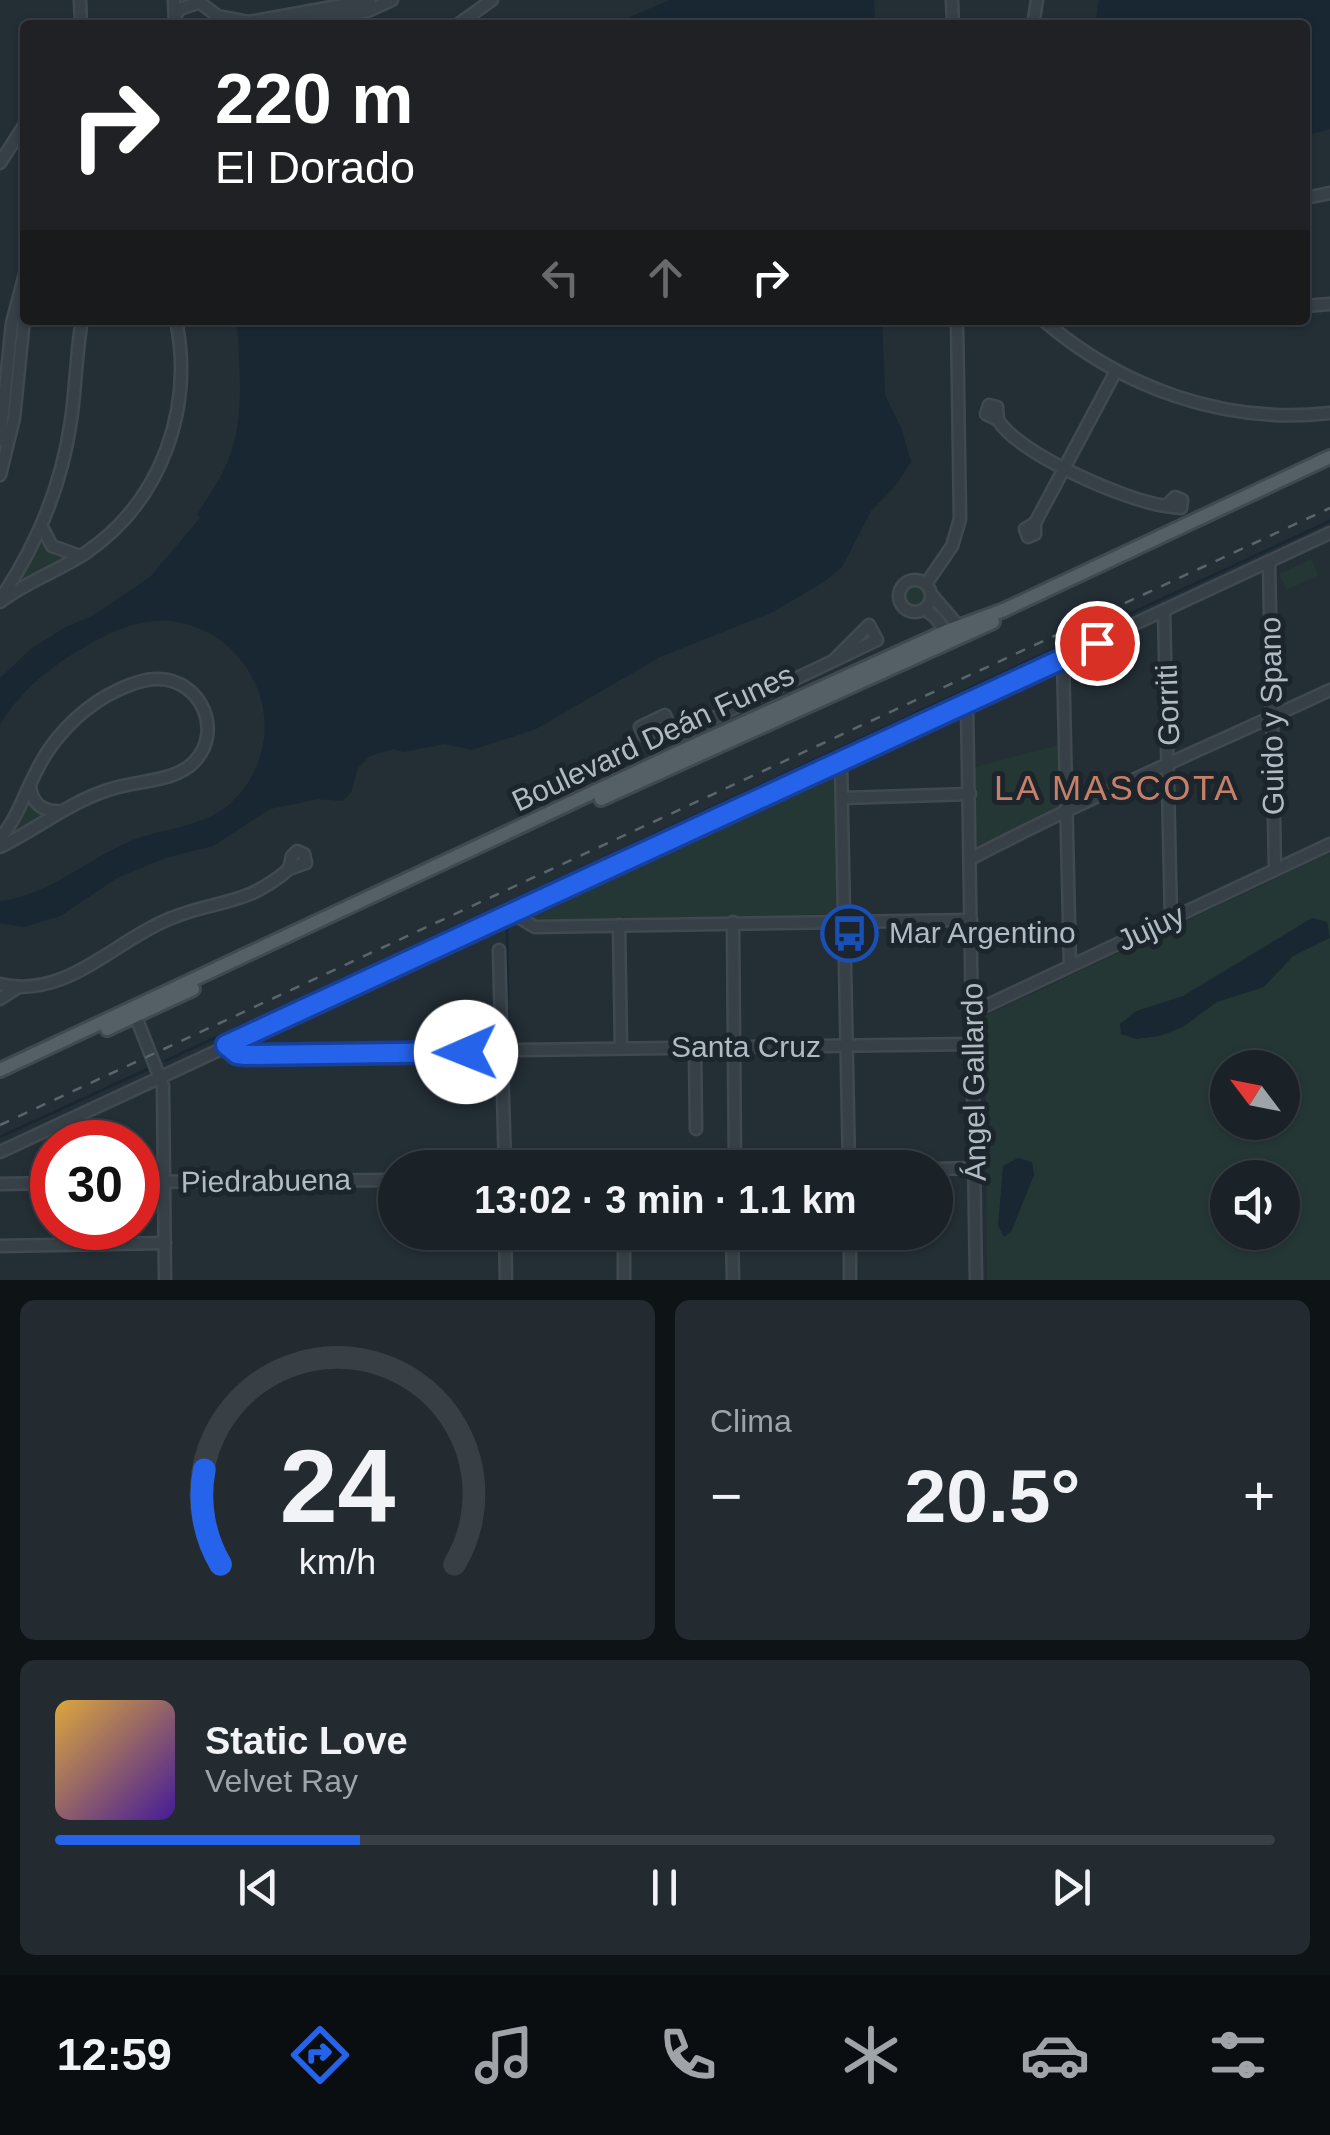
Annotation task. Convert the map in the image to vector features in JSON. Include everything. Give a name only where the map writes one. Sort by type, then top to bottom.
[{"type":"main road","name":"Boulevard Deán Funes","points":[[0,1070],[1330,457]]},
{"type":"main road","name":"Boulevard Deán Funes","points":[[0,1078],[686,749],[1330,466]]},
{"type":"street","points":[[259,20],[370,0]]},
{"type":"street","points":[[313,20],[368,11],[392,0]]},
{"type":"street","points":[[463,20],[492,0]]},
{"type":"street","points":[[176,20],[184,7],[204,4],[243,20]]},
{"type":"street","points":[[0,163],[20,132]]},
{"type":"street","points":[[0,440],[12,323],[20,293]]},
{"type":"street","points":[[0,475],[14,418],[23,325]]},
{"type":"street","points":[[0,600],[42,527],[60,475],[68,444],[81,325]]},
{"type":"street","points":[[0,600],[105,539],[148,489],[169,445],[180,399],[182,372],[177,325]]},
{"type":"street","points":[[924,609],[960,518],[958,325]]},
{"type":"street","points":[[1049,325],[1116,372],[1207,406],[1265,414],[1330,413]]},
{"type":"street","points":[[1035,522],[1116,372]]},
{"type":"street","points":[[998,420],[1010,434],[1064,468],[1138,500],[1166,506]]},
{"type":"street","points":[[42,527],[52,546],[80,556]]},
{"type":"street","points":[[0,1152],[1330,533]]},
{"type":"street","name":"Guido y Spano","points":[[1269,562],[1275,869]]},
{"type":"street","points":[[911,580],[929,589],[955,632],[924,609],[908,610],[899,597],[902,586],[911,580]]},
{"type":"street","name":"Gorriti","points":[[1164,612],[1171,918]]},
{"type":"street","points":[[1063,658],[1070,966]]},
{"type":"street","points":[[680,734],[833,661]]},
{"type":"street","points":[[0,839],[12,824],[48,751],[64,730],[107,696],[160,678],[196,694],[208,730],[202,753],[193,764],[172,776],[110,789],[59,811],[0,847]]},
{"type":"street","points":[[972,858],[1067,809],[1330,690]]},
{"type":"street","name":"Ángel Gallardo","points":[[966,704],[972,858],[976,1280]]},
{"type":"street","points":[[669,725],[676,727],[686,749]]},
{"type":"street","points":[[841,762],[850,1150]]},
{"type":"street","points":[[30,784],[36,802],[46,810],[59,811]]},
{"type":"street","points":[[844,798],[970,794]]},
{"type":"street","name":"Jujuy","points":[[973,1012],[1330,844]]},
{"type":"street","points":[[0,999],[17,988],[73,974],[109,956],[152,926],[238,900],[266,887],[289,869]]},
{"type":"street","points":[[516,912],[535,927],[972,920]]},
{"type":"street","points":[[732,922],[735,1150]]},
{"type":"street","points":[[620,925],[621,1048]]},
{"type":"street","points":[[500,950],[505,1150]]},
{"type":"street","points":[[0,984],[17,988]]},
{"type":"street","points":[[134,1011],[162,1077],[165,1280]]},
{"type":"street","name":"Santa Cruz","points":[[520,1050],[973,1044]]},
{"type":"street","points":[[226,1045],[237,1054],[246,1055],[502,1052]]},
{"type":"street","points":[[696,1047],[696,1129]]},
{"type":"street","points":[[953,1169],[976,1168]]},
{"type":"street","name":"Piedrabuena","points":[[160,1182],[378,1180]]},
{"type":"street","points":[[0,1184],[30,1183]]},
{"type":"street","points":[[0,1246],[164,1243]]},
{"type":"street","points":[[506,1250],[506,1280]]},
{"type":"street","points":[[624,1250],[624,1280]]},
{"type":"street","points":[[732,1250],[732,1280]]},
{"type":"street","points":[[850,1250],[850,1280]]},
{"type":"shaded area","points":[[41,537],[69,557],[15,587]]},
{"type":"shaded area","points":[[1311,559],[1318,575],[1287,590],[1279,574]]},
{"type":"shaded area","points":[[917,582],[926,586],[930,595],[926,604],[917,608],[908,604],[904,595],[908,586]]},
{"type":"shaded area","points":[[1063,744],[1065,808],[974,852],[971,768]]},
{"type":"shaded area","points":[[829,775],[836,780],[839,914],[536,921],[532,918]]},
{"type":"shaded area","points":[[30,799],[48,814],[11,836]]},
{"type":"shaded area","points":[[1330,853],[1330,1280],[987,1280],[985,1016]]},
{"type":"water","points":[[670,0],[874,0],[875,20],[623,20]]},
{"type":"water","points":[[1099,0],[1330,0],[1330,129],[1310,135],[1310,20],[1096,20]]},
{"type":"water","points":[[237,325],[882,325],[885,395],[902,430],[911,462],[871,511],[842,567],[773,612],[660,657],[536,729],[472,750],[445,744],[403,752],[393,749],[370,756],[358,768],[351,792],[343,801],[318,799],[270,809],[213,846],[165,858],[117,878],[60,916],[24,927],[0,923],[0,901],[51,885],[131,841],[213,815],[236,798],[254,772],[263,745],[264,716],[258,689],[244,664],[225,643],[199,629],[169,621],[132,625],[76,652],[34,684],[0,725],[0,678],[31,649],[92,616],[150,577],[200,518],[197,515],[234,444],[240,391]]},
{"type":"water","points":[[1312,918],[1327,922],[1330,938],[1293,956],[1264,987],[1217,1002],[1183,1027],[1160,1036],[1136,1039],[1121,1034],[1120,1024],[1136,1011],[1183,996]]},
{"type":"water","points":[[1018,1158],[1032,1162],[1034,1175],[1011,1232],[1004,1237],[998,1226],[1003,1166]]},
{"type":"waterway","points":[[165,1061],[1330,521]]},
{"type":"waterway","points":[[507,927],[508,999]]},
{"type":"waterway","points":[[508,1011],[510,1150]]},
{"type":"waterway","points":[[0,1137],[150,1068]]},
{"type":"waterway","points":[[510,1250],[511,1269]]},
{"type":"railway","points":[[0,1125],[1330,508]]},
{"type":"place","name":"Mar Argentino","points":[[850,933]]},
{"type":"district","name":"LA MASCOTA","points":[[1117,788]]},
{"type":"route","points":[[466,1052],[246,1055],[237,1054],[226,1045],[1097,643]]}]
